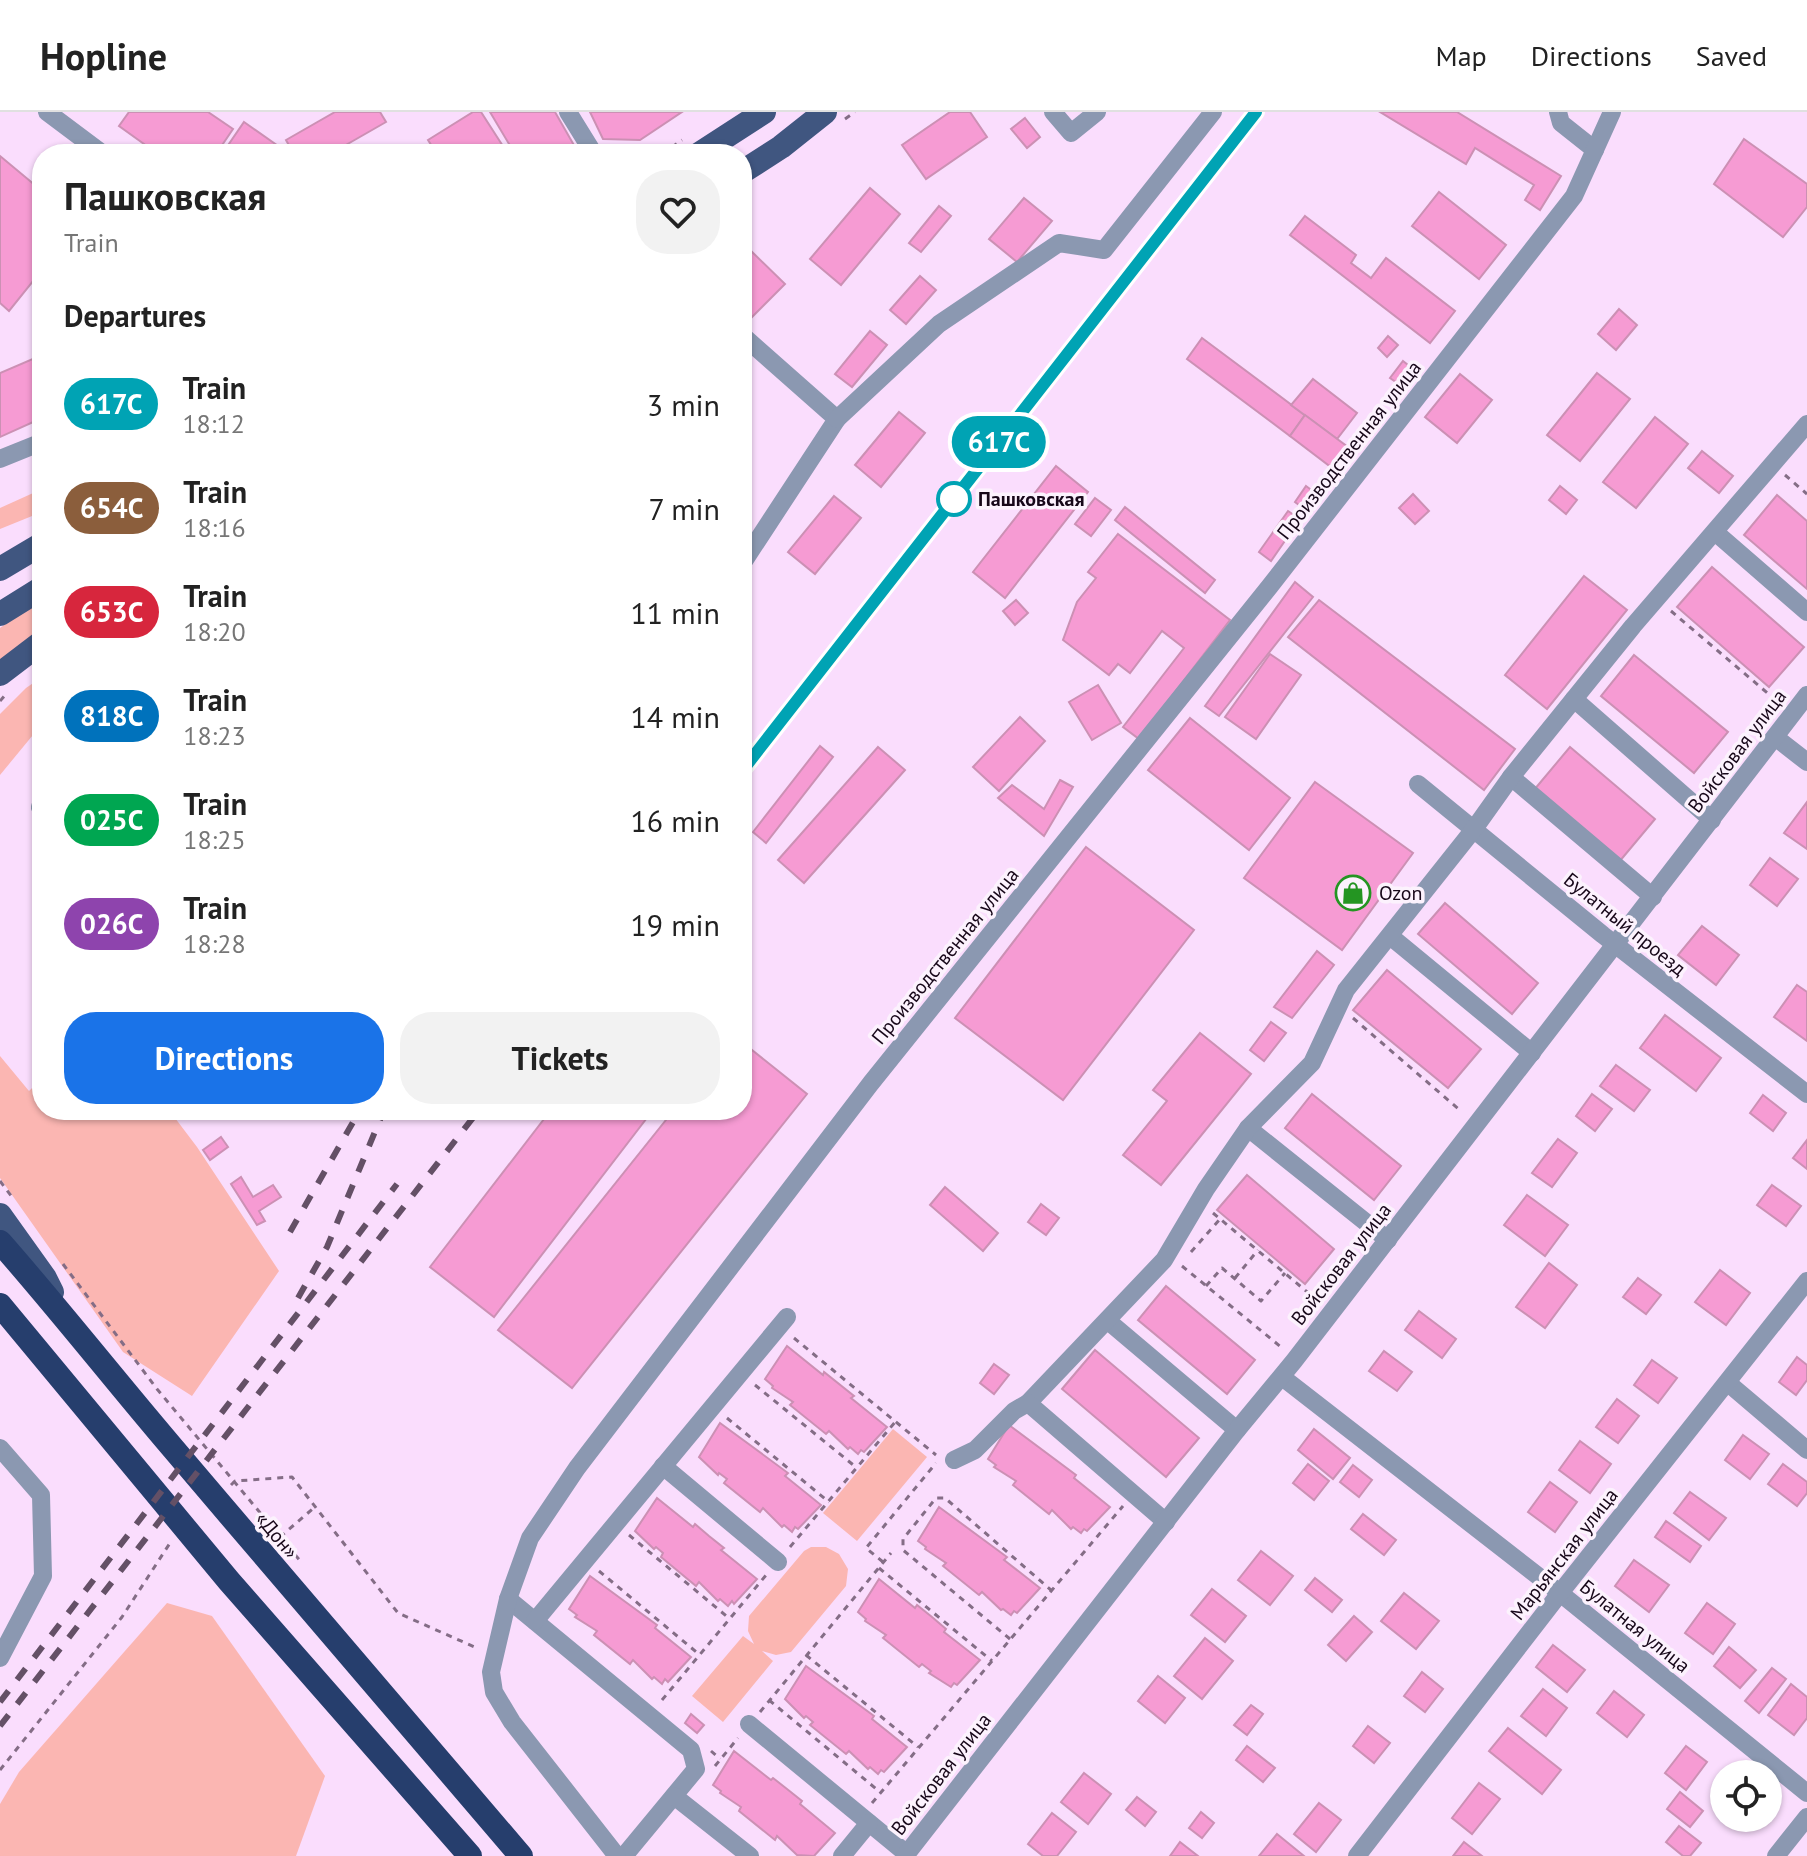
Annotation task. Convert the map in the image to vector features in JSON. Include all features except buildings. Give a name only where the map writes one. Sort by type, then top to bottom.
[{"type":"highway","name":"«Дон»","points":[[0,1242],[521,1856]]},
{"type":"highway","points":[[0,1305],[229,1581],[470,1856]]},
{"type":"main road","points":[[710,144],[736,120],[764,112]]},
{"type":"main road","points":[[752,166],[825,112]]},
{"type":"main road","points":[[0,553],[32,545]]},
{"type":"main road","points":[[0,569],[32,548]]},
{"type":"main road","points":[[0,614],[32,594]]},
{"type":"main road","points":[[0,674],[32,650]]},
{"type":"main road","points":[[8,1209],[62,1312]]},
{"type":"street","points":[[47,112],[90,144]]},
{"type":"street","points":[[568,112],[588,144]]},
{"type":"street","points":[[1053,112],[1071,133],[1097,112]]},
{"type":"street","points":[[752,549],[837,419],[939,324],[1059,243],[1104,250],[1213,112]]},
{"type":"street","points":[[1558,112],[1561,123],[1595,150]]},
{"type":"street","name":"Производственная улица","points":[[617,1856],[512,1722],[494,1692],[491,1672],[508,1599],[530,1538],[577,1468],[871,1083],[1270,586],[1574,196],[1612,112]]},
{"type":"street","points":[[752,344],[837,419]]},
{"type":"street","points":[[954,1460],[975,1450],[1014,1411],[1028,1403],[1168,1254],[1248,1128],[1312,1063],[1346,990],[1574,699],[1807,424]]},
{"type":"street","points":[[0,459],[32,446]]},
{"type":"street","points":[[1715,532],[1807,612]]},
{"type":"street","name":"Войсковая улица","points":[[906,1855],[1237,1430],[1282,1377],[1807,695]]},
{"type":"street","points":[[1574,699],[1712,820]]},
{"type":"street","points":[[1775,737],[1807,762]]},
{"type":"street","points":[[1511,777],[1653,897]]},
{"type":"street","name":"Булатный проезд","points":[[1418,784],[1615,945],[1807,1094]]},
{"type":"street","points":[[1390,936],[1532,1053]]},
{"type":"street","points":[[1248,1128],[1388,1240]]},
{"type":"street","name":"Марьянская улица","points":[[1357,1856],[1807,1281]]},
{"type":"street","points":[[535,1621],[787,1317]]},
{"type":"street","points":[[1108,1321],[1237,1430]]},
{"type":"street","name":"Булатная улица","points":[[1282,1377],[1560,1593],[1807,1793]]},
{"type":"street","points":[[1728,1383],[1807,1450]]},
{"type":"street","points":[[1028,1403],[1166,1522]]},
{"type":"street","points":[[0,1448],[41,1495],[43,1576],[0,1658]]},
{"type":"street","points":[[663,1466],[778,1562]]},
{"type":"street","points":[[508,1599],[691,1750],[696,1769],[624,1856]]},
{"type":"street","points":[[749,1724],[906,1855]]},
{"type":"street","points":[[674,1796],[750,1856]]},
{"type":"street","points":[[1776,1856],[1807,1817]]},
{"type":"street","points":[[842,1856],[865,1820]]},
{"type":"path","points":[[1773,465],[1807,494]]},
{"type":"path","points":[[1657,599],[1781,704]]},
{"type":"path","points":[[1338,1005],[1465,1115]]},
{"type":"path","points":[[0,1181],[8,1209]]},
{"type":"path","points":[[1199,1201],[1321,1303]]},
{"type":"path","points":[[1190,1253],[1220,1219]]},
{"type":"path","points":[[1234,1278],[1258,1250]]},
{"type":"path","points":[[1168,1254],[1284,1350]]},
{"type":"path","points":[[60,1259],[168,1401],[302,1563]]},
{"type":"path","points":[[1206,1286],[1222,1268],[1261,1301],[1285,1273]]},
{"type":"path","points":[[749,1380],[857,1468]]},
{"type":"path","points":[[721,1413],[829,1502]]},
{"type":"path","points":[[223,1492],[235,1481],[292,1477],[398,1613],[495,1656]]},
{"type":"path","points":[[865,1820],[880,1792],[1133,1494]]},
{"type":"path","points":[[1010,1639],[903,1550],[903,1539],[936,1498],[945,1498],[1052,1590]]},
{"type":"path","points":[[279,1536],[316,1506]]},
{"type":"path","points":[[624,1530],[730,1619]]},
{"type":"path","points":[[0,1770],[122,1617],[165,1547],[177,1536]]},
{"type":"path","points":[[713,1768],[891,1553]]},
{"type":"path","points":[[593,1566],[700,1655]]},
{"type":"path","points":[[879,1568],[992,1661]]},
{"type":"path","points":[[806,1655],[918,1748]]},
{"type":"path","points":[[769,1700],[880,1792]]},
{"type":"shaded area","points":[[32,494],[32,516],[0,529],[0,508]]},
{"type":"shaded area","points":[[32,605],[32,640],[0,664],[0,628]]},
{"type":"shaded area","points":[[32,684],[32,736],[0,775],[0,714]]},
{"type":"shaded area","points":[[0,1056],[29,1091],[32,1088],[32,1120],[177,1120],[279,1271],[192,1396],[123,1352],[0,1178]]},
{"type":"shaded area","points":[[893,1429],[927,1457],[857,1541],[823,1513]]},
{"type":"shaded area","points":[[811,1547],[826,1547],[839,1554],[848,1569],[846,1586],[791,1652],[776,1655],[762,1651],[773,1661],[723,1722],[692,1696],[743,1636],[754,1644],[748,1631],[749,1616],[804,1551]]},
{"type":"shaded area","points":[[167,1603],[212,1616],[325,1776],[296,1856],[0,1856],[0,1804],[19,1772]]},
{"type":"railway","points":[[752,758],[1256,112]]},
{"type":"railway","points":[[290,1232],[354,1120]]},
{"type":"railway","points":[[298,1298],[327,1247],[380,1120]]},
{"type":"railway","points":[[0,1726],[471,1120]]},
{"type":"railway","points":[[0,1702],[397,1184]]},
{"type":"train","name":"617C","points":[[752,758],[1256,112]]},
{"type":"place","name":"Пашковская","points":[[954,499]]},
{"type":"place","name":"Ozon","points":[[1353,893]]}]
